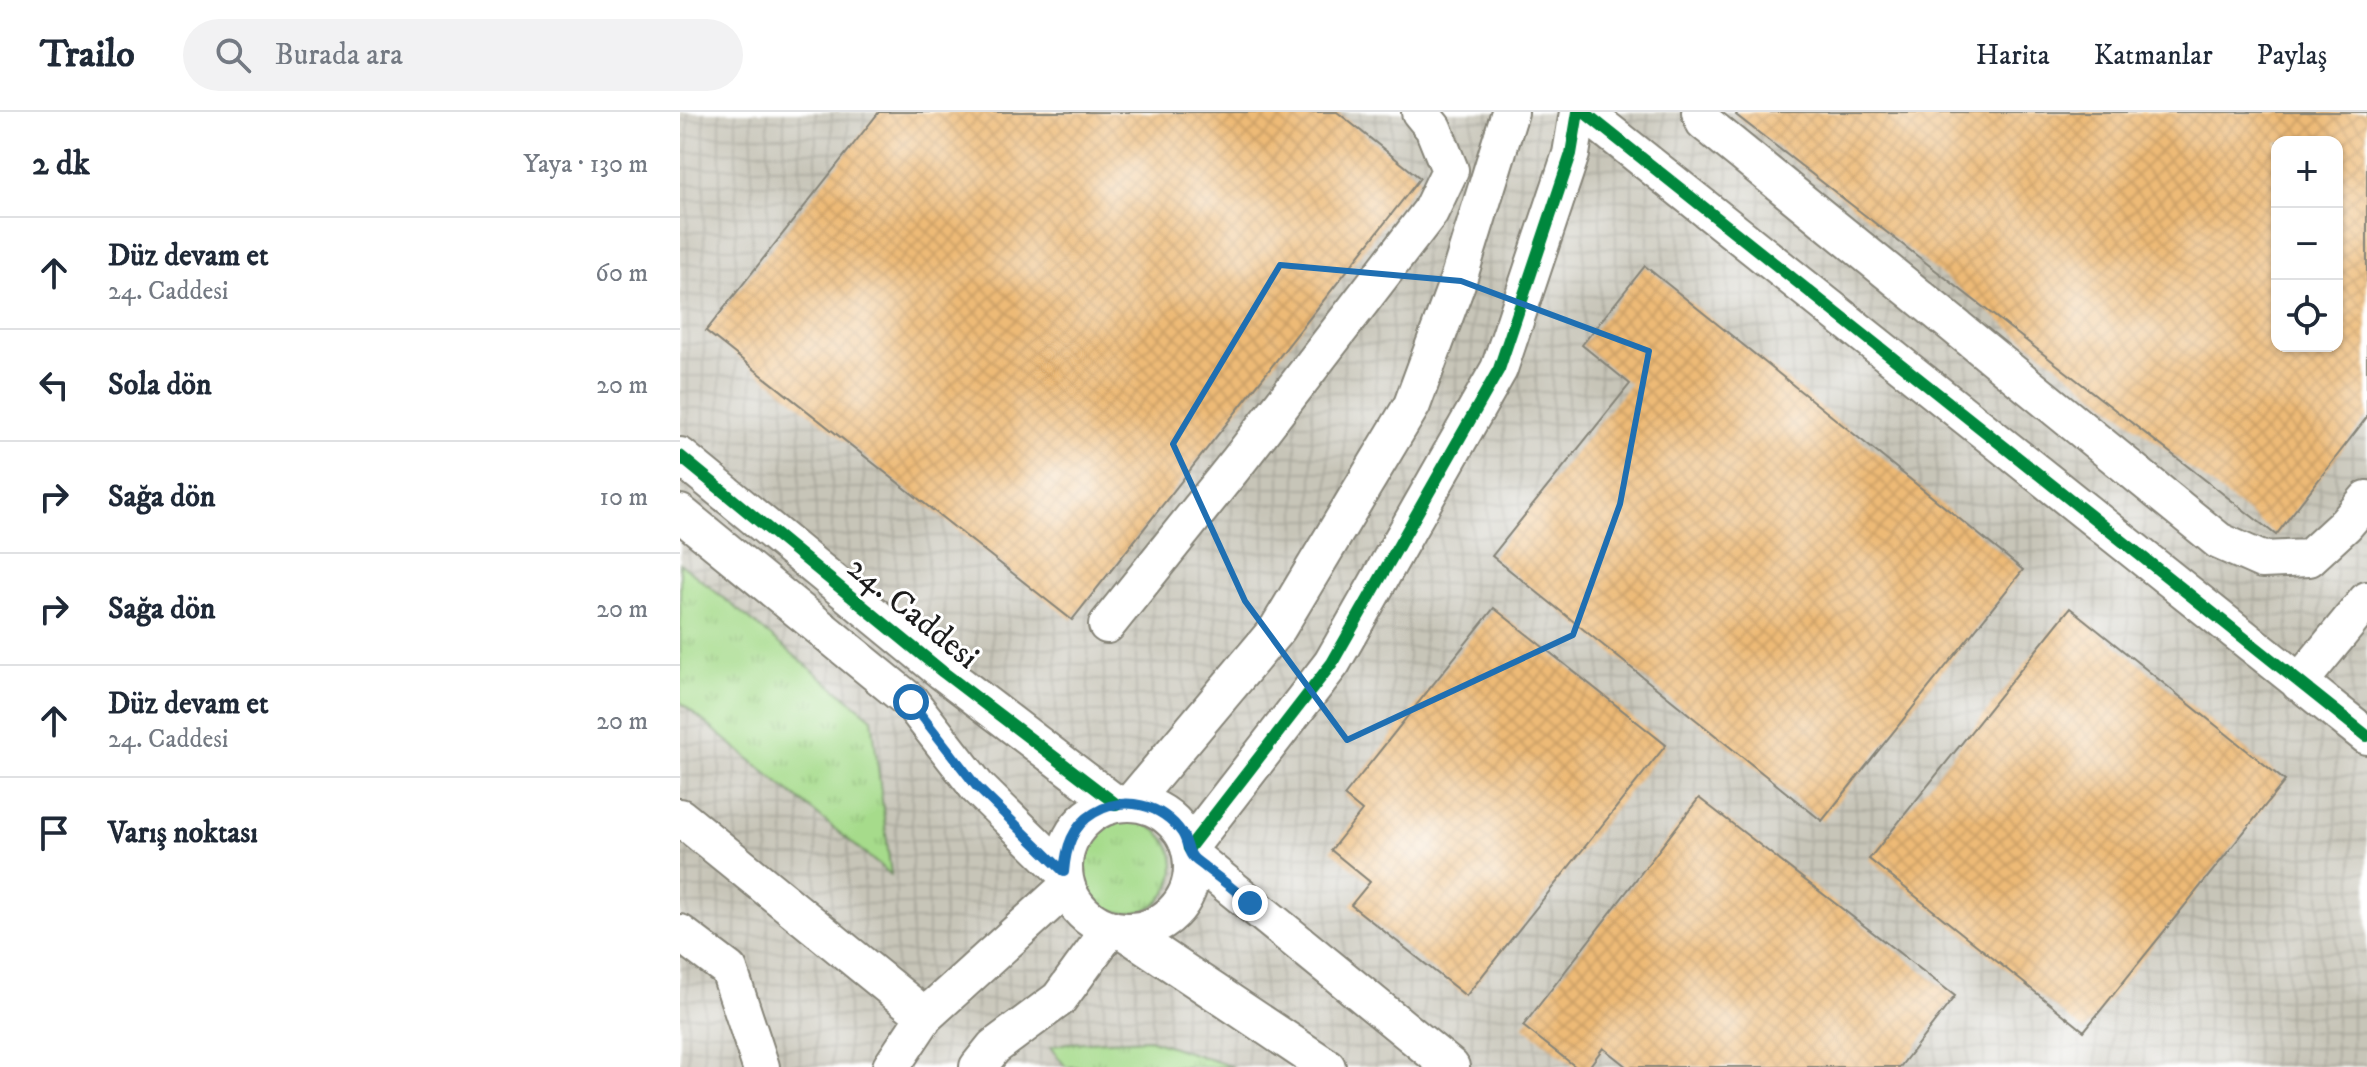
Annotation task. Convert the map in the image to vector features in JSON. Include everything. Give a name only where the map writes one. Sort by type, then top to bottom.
[{"type":"street","points":[[1107,625],[1240,459],[1430,212],[1450,170],[1433,128],[1420,112]]},
{"type":"street","points":[[1124,804],[1278,628],[1412,405],[1457,283],[1510,112]]},
{"type":"street","points":[[1190,852],[1332,663],[1499,369],[1571,154],[1581,112],[2367,736]]},
{"type":"street","points":[[1700,112],[1704,122],[2219,541],[2262,560],[2309,558],[2346,524],[2367,499]]},
{"type":"street","name":"24. Caddesi","points":[[680,456],[943,672],[1124,804]]},
{"type":"street","points":[[680,513],[911,702],[977,787],[1065,879],[1073,901],[1083,913],[1095,923],[1118,930],[1327,1067]]},
{"type":"street","points":[[2299,683],[2367,600]]},
{"type":"street","points":[[891,1067],[925,1016],[1065,879],[1069,841],[1088,817],[1101,809],[1124,804],[1146,806],[1161,812],[1183,834],[1190,852],[1192,878],[1179,906],[1155,926],[1118,930],[1059,999],[997,1060]]},
{"type":"street","points":[[680,817],[925,1016]]},
{"type":"street","points":[[1190,852],[1451,1067]]},
{"type":"street","points":[[680,933],[729,970],[761,1067]]},
{"type":"highlighted area","points":[[1280,265],[1461,281],[1649,351],[1620,504],[1573,635],[1347,740],[1245,601],[1173,444]]},
{"type":"shaded area","points":[[680,112],[2367,112],[2367,1067],[680,1067]]},
{"type":"green space","points":[[680,563],[872,718],[891,875],[680,702]]},
{"type":"green space","points":[[1128,821],[1146,825],[1160,835],[1170,849],[1174,867],[1170,885],[1160,899],[1146,909],[1128,913],[1110,909],[1096,899],[1086,885],[1082,867],[1086,849],[1096,835],[1110,825]]},
{"type":"green space","points":[[1149,1039],[1233,1067],[1066,1067],[1050,1047],[1067,1043]]},
{"type":"building","points":[[879,112],[1337,112],[1420,178],[1072,620],[706,331]]},
{"type":"building","points":[[1738,112],[2367,112],[2367,417],[2276,535],[1736,115]]},
{"type":"building","points":[[1645,266],[2023,570],[1822,821],[1492,556],[1630,384],[1582,345]]},
{"type":"building","points":[[1494,608],[1666,745],[1466,996],[1351,905],[1370,882],[1331,850],[1362,811],[1344,796]]},
{"type":"building","points":[[2070,608],[2285,781],[2084,1031],[1869,859]]},
{"type":"building","points":[[1699,798],[1955,996],[1900,1067],[1627,1067],[1603,1048],[1589,1067],[1576,1067],[1523,1026]]},
{"type":"cycle path","points":[[1189,848],[1332,663],[1499,369],[1571,154],[1578,112]]},
{"type":"cycle path","points":[[1584,112],[2367,736]]},
{"type":"cycle path","points":[[680,456],[943,672],[1116,804]]},
{"type":"route","points":[[911,702],[977,787],[1064,872],[1069,841],[1077,828],[1101,809],[1131,803],[1161,812],[1183,834],[1191,855],[1250,903]]}]
